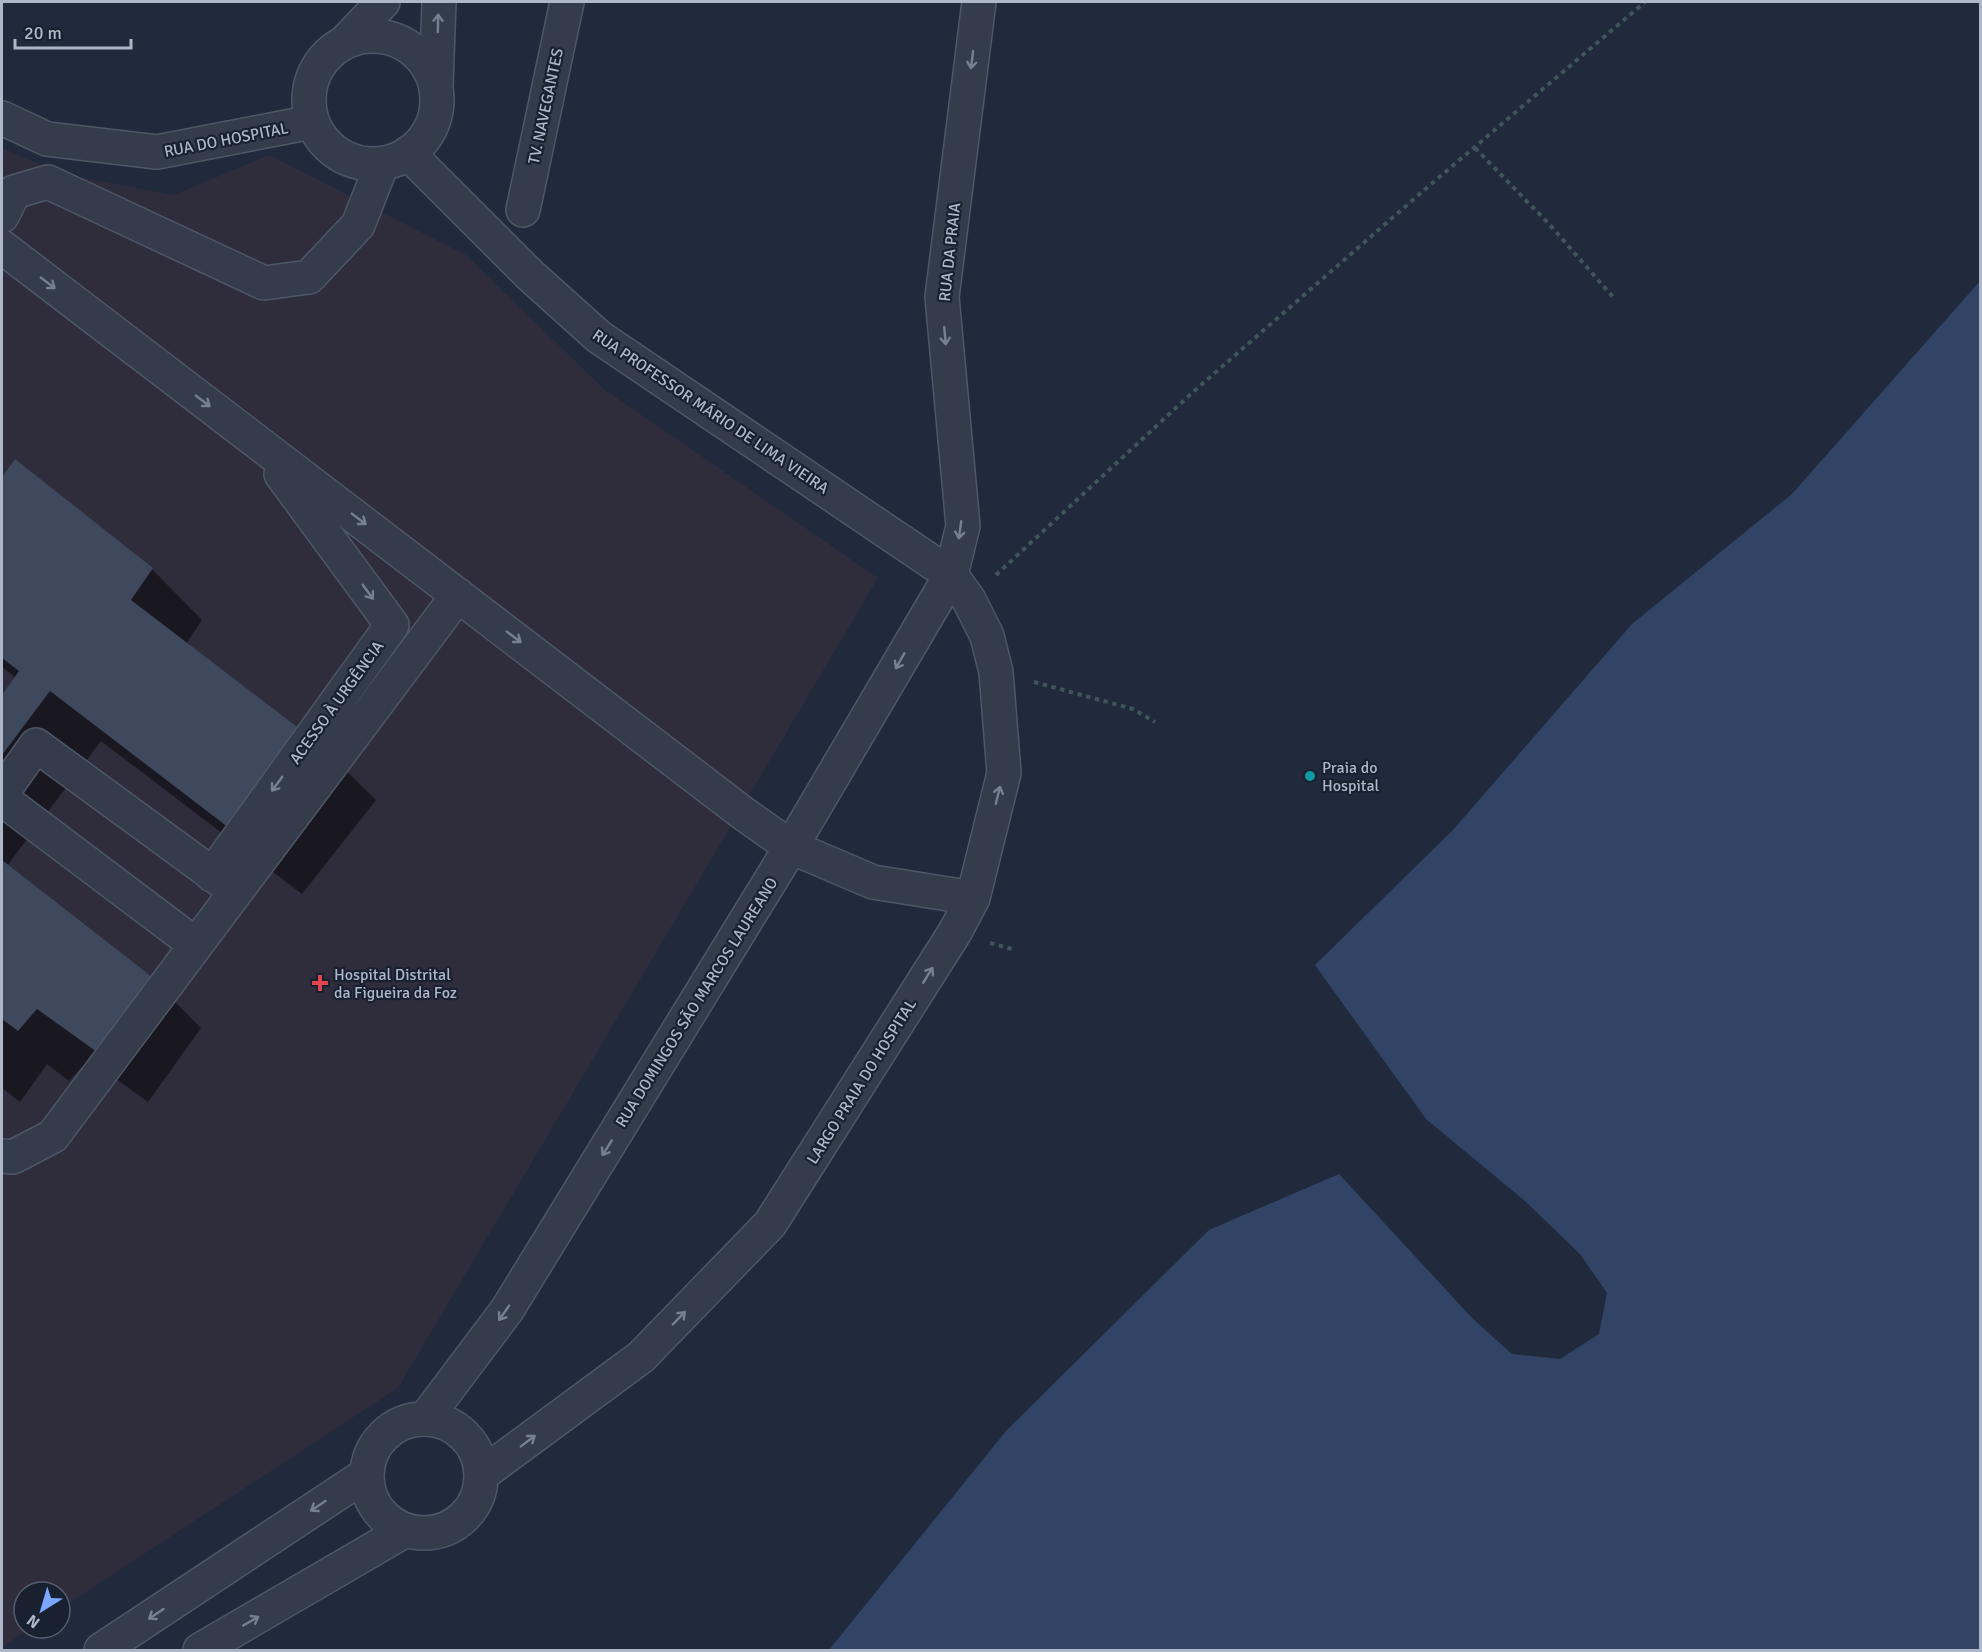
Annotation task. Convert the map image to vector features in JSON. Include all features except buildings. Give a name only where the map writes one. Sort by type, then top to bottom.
[{"type":"street","points":[[383,2],[346,41],[329,52],[315,70],[307,100],[312,122],[323,142],[347,160],[369,165],[395,158],[418,147],[432,129],[437,110],[439,2]]},
{"type":"street","name":"TV. NAVEGANTES","points":[[523,210],[567,2]]},
{"type":"street","name":"RUA DA PRAIA","points":[[960,587],[963,526],[942,297],[979,2]]},
{"type":"street","points":[[346,41],[368,35],[397,40],[416,52],[428,66],[436,87]]},
{"type":"street","name":"RUA DO HOSPITAL","points":[[2,118],[47,139],[157,152],[312,122]]},
{"type":"street","points":[[2,216],[14,192],[48,182],[264,283],[309,277],[358,225],[395,158]]},
{"type":"street","name":"RUA PROFESSOR MÁRIO DE LIMA VIEIRA","points":[[395,158],[599,337],[960,587]]},
{"type":"street","points":[[2,247],[744,814],[791,847],[873,882],[973,898]]},
{"type":"street","name":"ACESSO À URGÊNCIA","points":[[224,883],[392,625],[259,443]]},
{"type":"street","name":"RUA DOMINGOS SÃO MARCOS LAUREANO","points":[[426,1419],[507,1310],[791,847],[923,623],[960,587]]},
{"type":"street","name":"LARGO PRAIA DO HOSPITAL","points":[[481,1475],[641,1357],[770,1224],[955,932],[973,898],[1004,773],[996,672],[987,636],[960,587]]},
{"type":"street","points":[[2,1156],[13,1157],[53,1136],[196,945],[224,883],[458,595]]},
{"type":"street","points":[[923,623],[950,622],[987,636]]},
{"type":"street","points":[[2,793],[36,745],[224,883]]},
{"type":"street","points":[[2,799],[196,945]]},
{"type":"street","points":[[426,1419],[443,1422],[459,1430],[470,1443],[478,1459],[481,1475],[478,1493],[471,1509],[458,1522],[442,1530],[424,1533],[406,1530],[390,1522],[377,1509],[369,1492],[367,1474],[370,1456],[379,1441],[392,1429],[408,1421],[426,1419]]},
{"type":"street","points":[[101,1650],[367,1474]]},
{"type":"street","points":[[200,1650],[406,1530]]},
{"type":"path","points":[[960,587],[1193,392],[1645,2]]},
{"type":"path","points":[[1475,147],[1550,225],[1613,297]]},
{"type":"path","points":[[996,672],[1133,709],[1155,722]]},
{"type":"shaded area","name":"Hospital Distrital da Figueira da Foz","points":[[2,148],[62,174],[174,195],[269,155],[466,255],[604,389],[878,578],[398,1388],[72,1601],[72,1580],[12,1580],[13,1640],[2,1647]]},
{"type":"water","points":[[1980,281],[1980,1650],[829,1650],[1006,1431],[1209,1230],[1339,1174],[1473,1319],[1512,1354],[1560,1359],[1599,1334],[1607,1293],[1580,1254],[1525,1201],[1426,1119],[1315,965],[1453,830],[1632,624],[1792,494]]},
{"type":"place","name":"Praia do Hospital","points":[[1310,776]]},
{"type":"place","name":"Hospital Distrital da Figueira da Foz","points":[[320,983]]}]
